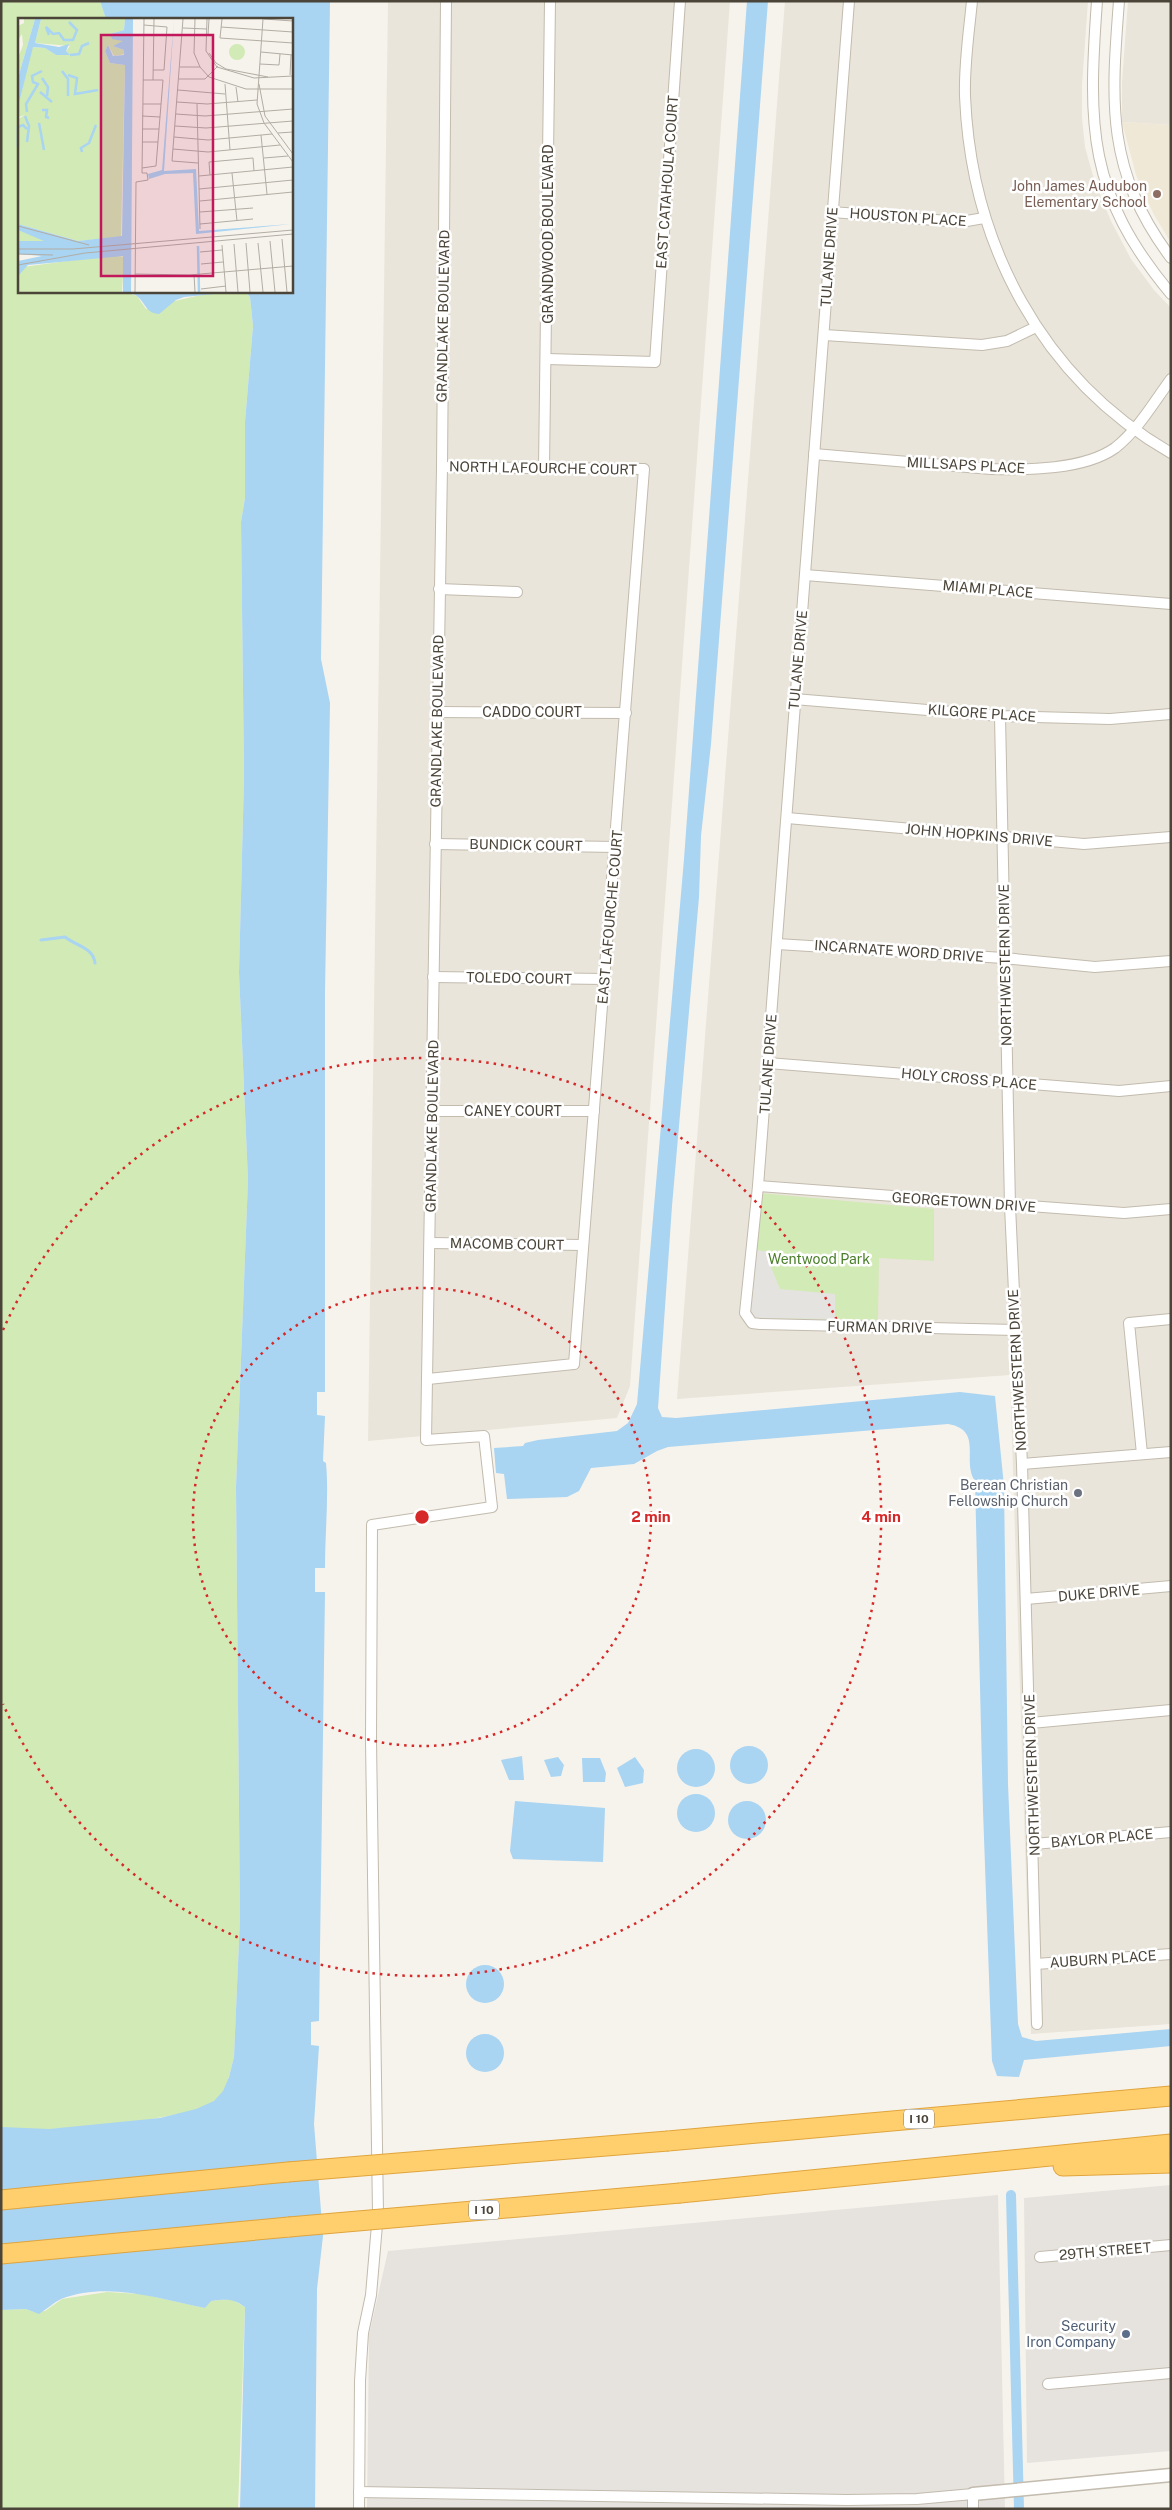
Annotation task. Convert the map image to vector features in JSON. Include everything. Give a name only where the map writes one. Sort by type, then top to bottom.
[{"type":"highway","name":"I 10","points":[[1,2200],[288,2172],[668,2141],[1171,2096]]},
{"type":"highway","name":"I 10","points":[[1,2254],[289,2226],[680,2193],[1171,2144]]},
{"type":"highway","points":[[947,2167],[1171,2163]]},
{"type":"highway","points":[[1,2191],[13,2191],[27,2198]]},
{"type":"street","name":"GRANDLAKE BOULEVARD","points":[[359,2492],[360,2381],[364,2333],[371,2295],[378,2213],[371,1741],[372,1525],[492,1507],[484,1436],[426,1440],[442,467],[446,1]]},
{"type":"street","name":"GRANDWOOD BOULEVARD","points":[[544,468],[547,359],[550,1]]},
{"type":"street","name":"EAST CATAHOULA COURT","points":[[547,359],[655,362],[680,1]]},
{"type":"street","name":"TULANE DRIVE","points":[[748,1319],[745,1307],[758,1186],[768,1063],[787,818],[794,698],[849,1]]},
{"type":"street","points":[[972,1],[965,95],[969,144],[984,218],[1019,298],[1036,327],[1062,363],[1092,393],[1134,429],[1171,453]]},
{"type":"street","points":[[1097,1],[1092,105],[1099,159],[1110,198],[1122,223],[1148,267],[1171,294]]},
{"type":"street","points":[[1119,1],[1113,104],[1119,152],[1133,194],[1171,258]]},
{"type":"street","name":"HOUSTON PLACE","points":[[832,212],[961,222],[984,218]]},
{"type":"street","points":[[824,335],[982,345],[1007,341],[1036,327]]},
{"type":"street","name":"MILLSAPS PLACE","points":[[814,454],[1016,470],[1063,466],[1089,460],[1114,448],[1134,429],[1171,379]]},
{"type":"street","name":"NORTH LAFOURCHE COURT","points":[[442,467],[644,469]]},
{"type":"street","name":"EAST LAFOURCHE COURT","points":[[428,1379],[574,1364],[616,847],[644,469]]},
{"type":"street","name":"MIAMI PLACE","points":[[805,575],[1171,604]]},
{"type":"street","points":[[440,589],[516,592]]},
{"type":"street","name":"KILGORE PLACE","points":[[794,698],[1000,716],[1110,719],[1171,714]]},
{"type":"street","name":"CADDO COURT","points":[[437,712],[626,712]]},
{"type":"street","name":"NORTHWESTERN DRIVE","points":[[1000,716],[1010,1206],[1031,1722],[1037,2024]]},
{"type":"street","name":"JOHN HOPKINS DRIVE","points":[[787,818],[1084,844],[1171,837]]},
{"type":"street","name":"BUNDICK COURT","points":[[435,844],[616,847]]},
{"type":"street","name":"INCARNATE WORD DRIVE","points":[[777,944],[1004,958],[1095,967],[1171,961]]},
{"type":"street","name":"TOLEDO COURT","points":[[433,977],[605,979]]},
{"type":"street","name":"HOLY CROSS PLACE","points":[[768,1063],[1119,1091],[1171,1086]]},
{"type":"street","name":"CANEY COURT","points":[[432,1111],[594,1111]]},
{"type":"street","name":"GEORGETOWN DRIVE","points":[[758,1186],[1124,1213],[1171,1209]]},
{"type":"street","name":"MACOMB COURT","points":[[430,1243],[583,1245]]},
{"type":"street","name":"FURMAN DRIVE","points":[[748,1319],[760,1324],[1015,1330]]},
{"type":"street","points":[[1142,1454],[1129,1323],[1171,1319]]},
{"type":"street","points":[[1022,1464],[1171,1452]]},
{"type":"street","name":"DUKE DRIVE","points":[[1026,1600],[1171,1586]]},
{"type":"street","points":[[1031,1722],[1171,1710]]},
{"type":"street","name":"BAYLOR PLACE","points":[[1034,1844],[1171,1832]]},
{"type":"street","name":"AUBURN PLACE","points":[[1036,1964],[1171,1954]]},
{"type":"street","name":"29TH STREET","points":[[1040,2257],[1171,2245]]},
{"type":"street","points":[[1048,2384],[1171,2373]]},
{"type":"street","points":[[359,2509],[359,2492],[847,2500],[910,2499],[1171,2475]]},
{"type":"street","points":[[972,2494],[973,2509]]},
{"type":"shaded area","points":[[388,1],[730,1],[630,1386],[617,1418],[368,1441]]},
{"type":"shaded area","points":[[785,1],[1088,1],[1082,85],[1082,118],[1085,147],[1095,183],[1111,221],[1131,259],[1154,290],[1171,308],[1171,2024],[1031,2034],[1010,1375],[677,1399]]},
{"type":"shaded area","points":[[1128,1],[1171,1],[1171,125],[1122,122],[1122,82]]},
{"type":"shaded area","name":"John James Audubon Elementary School","points":[[1122,122],[1171,125],[1171,243],[1153,213],[1136,175]]},
{"type":"shaded area","points":[[756,1250],[771,1252],[771,1267],[780,1289],[835,1294],[835,1319],[754,1318],[751,1311]]},
{"type":"shaded area","points":[[1171,2185],[1171,2451],[1027,2463],[1024,2198]]},
{"type":"shaded area","points":[[998,2195],[1005,2509],[367,2509],[369,2335],[388,2251]]},
{"type":"green space","points":[[1,1],[100,1],[106,18],[18,18],[18,292],[128,293],[137,296],[146,309],[196,296],[220,292],[246,292],[250,297],[253,326],[245,422],[245,498],[241,522],[244,777],[239,973],[248,1180],[236,1487],[240,1918],[234,2057],[222,2093],[214,2102],[198,2109],[109,2125],[45,2129],[1,2127]]},
{"type":"green space","name":"Wentwood Park","points":[[760,1193],[934,1209],[934,1261],[879,1258],[878,1320],[754,1318],[751,1311]]},
{"type":"green space","points":[[107,2292],[142,2294],[205,2308],[210,2301],[231,2299],[245,2307],[238,2509],[1,2509],[1,2310],[26,2309],[34,2312],[45,2311],[62,2299]]},
{"type":"water","points":[[100,1],[330,1],[321,659],[330,703],[325,992],[325,1392],[317,1392],[317,1415],[325,1416],[323,1461],[326,1463],[327,1501],[325,1568],[315,1568],[315,1592],[325,1592],[319,2021],[311,2022],[311,2045],[319,2046],[314,2124],[323,2236],[317,2289],[315,2509],[240,2509],[245,2307],[241,2304],[229,2300],[216,2300],[211,2301],[205,2308],[133,2293],[97,2292],[61,2299],[39,2314],[26,2309],[1,2310],[1,2127],[49,2129],[160,2118],[196,2109],[214,2101],[223,2091],[234,2057],[240,1918],[236,1487],[248,1180],[239,973],[244,777],[241,522],[245,498],[245,422],[253,326],[250,297],[246,292],[292,292],[292,18],[106,18]]},
{"type":"water","points":[[747,1],[768,1],[711,744],[701,836],[699,897],[672,1206],[658,1408],[662,1417],[676,1418],[960,1392],[995,1396],[1004,1486],[1008,1784],[1018,2024],[1022,2037],[1036,2041],[1171,2029],[1171,2046],[1024,2060],[1019,2077],[997,2076],[992,2061],[983,1810],[975,1481],[971,1473],[969,1439],[965,1433],[959,1427],[948,1424],[668,1447],[634,1464],[591,1468],[579,1491],[567,1497],[507,1499],[504,1474],[496,1473],[494,1448],[523,1446],[525,1443],[538,1440],[617,1431],[628,1423],[637,1404],[684,859]]},
{"type":"water","points":[[126,292],[218,292],[176,300],[159,314],[151,312],[138,297]]},
{"type":"water","points":[[749,1746],[762,1752],[768,1765],[762,1778],[749,1784],[736,1778],[730,1765],[736,1752]]},
{"type":"water","points":[[696,1749],[709,1755],[715,1768],[709,1781],[696,1787],[683,1781],[677,1768],[683,1755]]},
{"type":"water","points":[[522,1756],[524,1780],[509,1780],[501,1760]]},
{"type":"water","points":[[558,1757],[564,1765],[561,1776],[551,1777],[544,1760]]},
{"type":"water","points":[[635,1757],[644,1770],[643,1783],[625,1787],[617,1768]]},
{"type":"water","points":[[582,1758],[600,1758],[606,1773],[605,1782],[583,1782]]},
{"type":"water","points":[[696,1794],[709,1800],[715,1813],[709,1826],[696,1832],[683,1826],[677,1813],[683,1800]]},
{"type":"water","points":[[515,1801],[605,1808],[603,1862],[513,1859],[510,1851]]},
{"type":"water","points":[[747,1801],[760,1807],[766,1820],[760,1833],[747,1839],[734,1833],[728,1820],[734,1807]]},
{"type":"water","points":[[485,1965],[498,1971],[504,1984],[498,1997],[485,2003],[472,1997],[466,1984],[472,1971]]},
{"type":"water","points":[[485,2034],[498,2040],[504,2053],[498,2066],[485,2072],[472,2066],[466,2053],[472,2040]]},
{"type":"waterway","points":[[41,940],[65,937],[88,950],[95,963]]},
{"type":"waterway","points":[[1011,2195],[1019,2509]]},
{"type":"place","name":"John James Audubon Elementary School","points":[[1157,194]]},
{"type":"place","name":"Berean Christian Fellowship Church","points":[[1078,1493]]},
{"type":"place","name":"Security Iron Company","points":[[1126,2334]]}]
